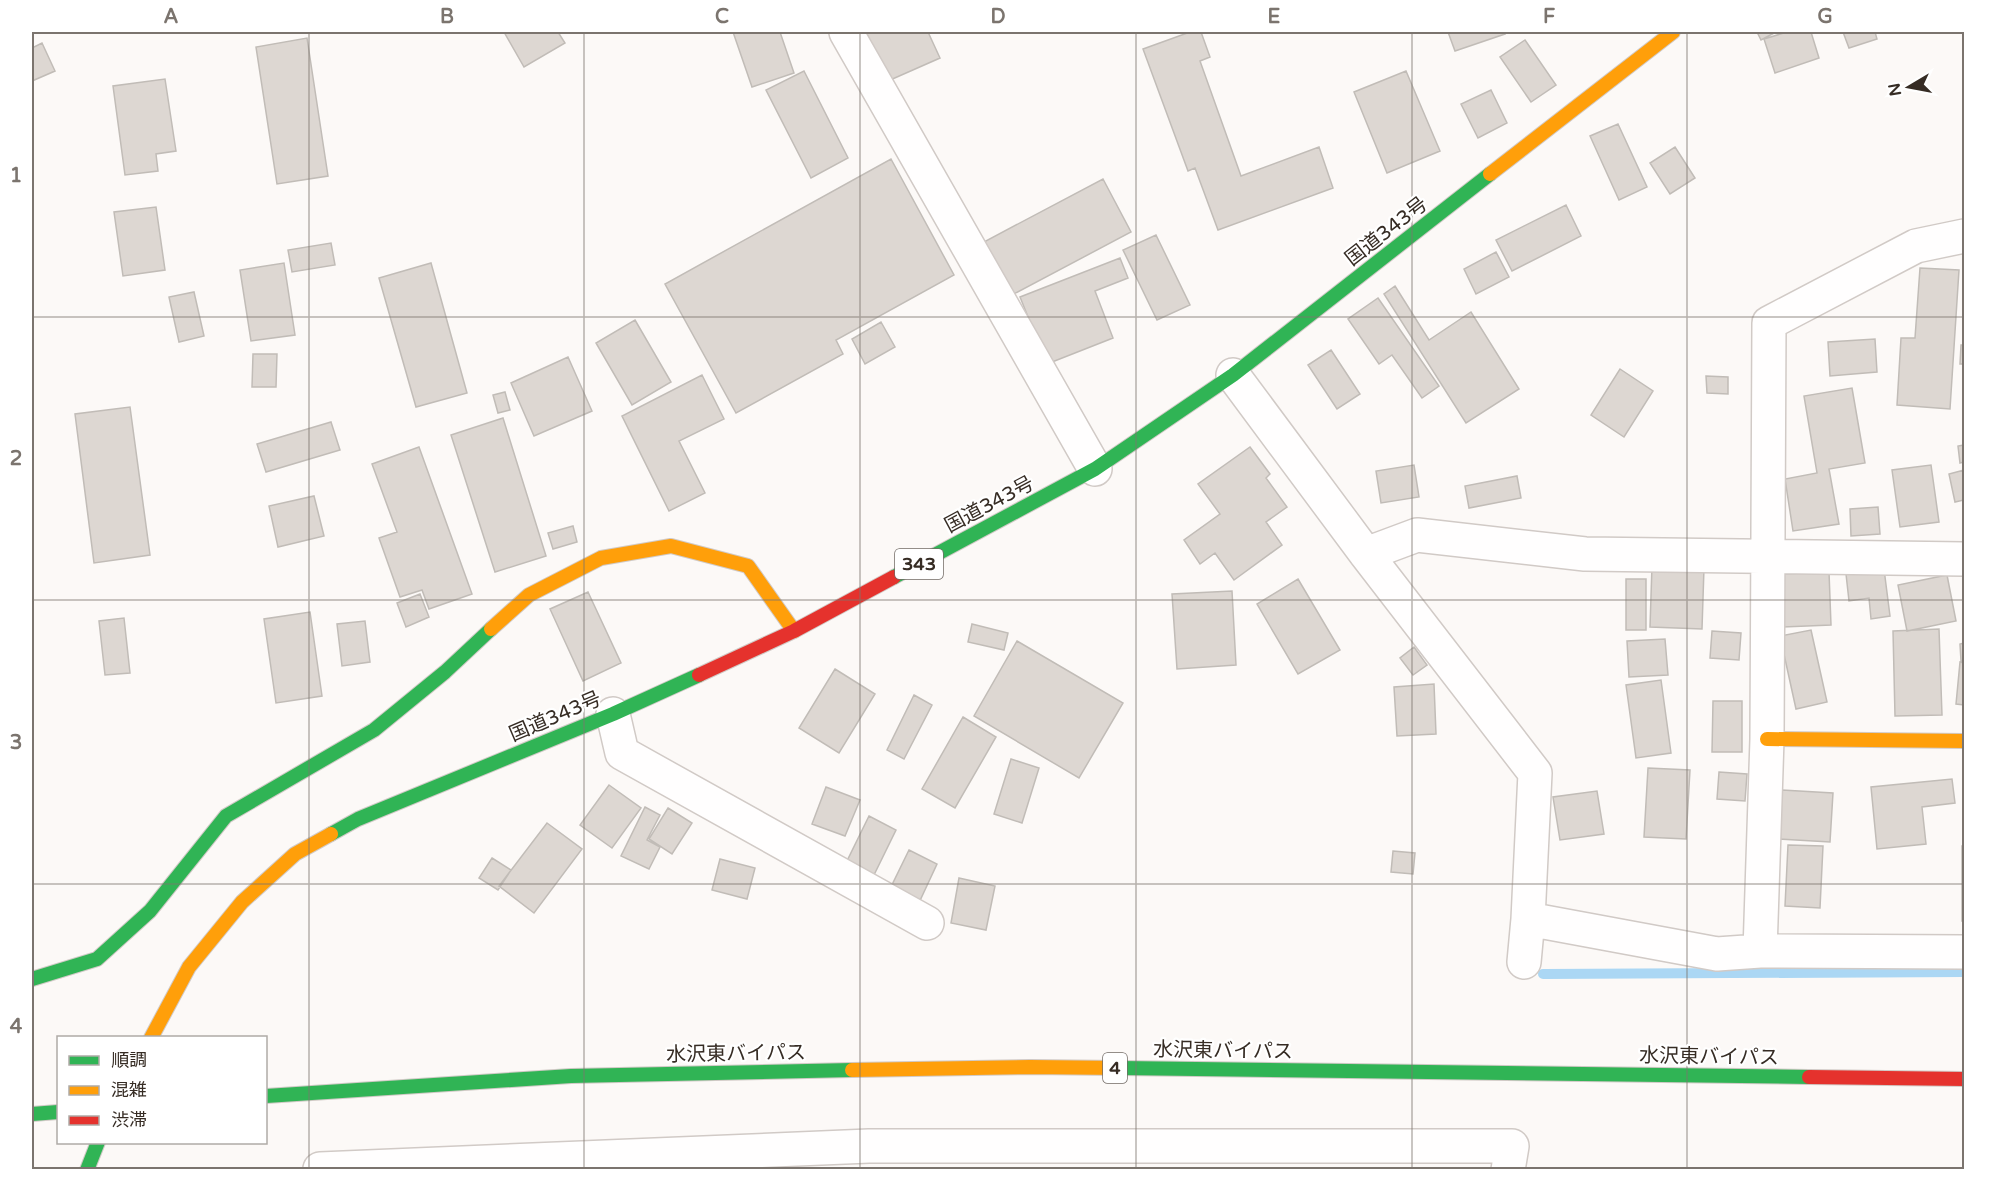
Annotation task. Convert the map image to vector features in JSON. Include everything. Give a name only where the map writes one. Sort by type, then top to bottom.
[{"type":"main road","name":"国道343号","points":[[152,1036],[189,968],[242,902],[295,854],[358,819],[613,714],[794,631],[1095,469],[1233,375],[1672,32]]},
{"type":"main road","points":[[32,979],[97,959],[150,911],[226,816],[374,730],[445,672],[529,595],[601,558],[671,546],[748,566],[794,631]]},
{"type":"main road","points":[[1767,739],[1965,741]]},
{"type":"main road","name":"水沢東バイパス","points":[[267,1096],[571,1076],[1030,1067],[1965,1079]]},
{"type":"main road","points":[[32,1114],[57,1112]]},
{"type":"main road","points":[[87,1170],[98,1144]]},
{"type":"street","points":[[846,32],[1095,469]]},
{"type":"street","points":[[1760,951],[1767,739],[1769,323],[1916,246],[1965,236]]},
{"type":"street","points":[[1233,375],[1366,554],[1535,772],[1524,962]]},
{"type":"street","points":[[1366,554],[1417,535],[1585,554],[1965,559]]},
{"type":"street","points":[[613,714],[622,753],[927,923]]},
{"type":"street","points":[[1528,919],[1716,954],[1760,951],[1965,952]]},
{"type":"street","points":[[320,1168],[870,1146],[1512,1146],[1508,1170]]},
{"type":"building","points":[[504,32],[558,32],[565,43],[524,67]]},
{"type":"building","points":[[733,32],[780,32],[794,73],[752,87]]},
{"type":"building","points":[[866,32],[928,32],[940,58],[888,81]]},
{"type":"building","points":[[1190,32],[1201,32],[1210,57],[1200,61],[1241,176],[1319,147],[1333,188],[1218,230],[1195,168],[1188,171],[1143,49]]},
{"type":"building","points":[[1448,32],[1504,32],[1505,34],[1455,51]]},
{"type":"building","points":[[1757,32],[1776,32],[1761,40]]},
{"type":"building","points":[[1787,32],[1811,32],[1819,58],[1775,73],[1764,39]]},
{"type":"building","points":[[1843,32],[1875,32],[1877,39],[1849,48]]},
{"type":"building","points":[[307,38],[328,176],[277,184],[256,47]]},
{"type":"building","points":[[1525,40],[1556,85],[1531,102],[1500,57]]},
{"type":"building","points":[[42,43],[55,71],[32,81],[32,48]]},
{"type":"building","points":[[804,71],[848,158],[811,178],[766,90]]},
{"type":"building","points":[[1406,71],[1440,151],[1387,173],[1354,92]]},
{"type":"building","points":[[165,79],[176,151],[156,154],[158,171],[125,175],[113,86]]},
{"type":"building","points":[[1491,90],[1507,123],[1478,138],[1461,104]]},
{"type":"building","points":[[1618,124],[1647,187],[1619,200],[1590,136]]},
{"type":"building","points":[[1675,147],[1695,178],[1670,194],[1650,163]]},
{"type":"building","points":[[891,159],[954,275],[836,340],[843,354],[736,413],[665,284]]},
{"type":"building","points":[[1103,179],[1131,232],[1010,296],[982,243]]},
{"type":"building","points":[[1566,205],[1581,236],[1512,271],[1496,240]]},
{"type":"building","points":[[156,207],[165,270],[123,276],[114,212]]},
{"type":"building","points":[[1156,235],[1190,305],[1157,320],[1123,250]]},
{"type":"building","points":[[331,243],[335,265],[292,272],[288,250]]},
{"type":"building","points":[[1496,252],[1509,277],[1476,294],[1464,269]]},
{"type":"building","points":[[1120,258],[1128,278],[1095,291],[1113,338],[1047,364],[1020,297]]},
{"type":"building","points":[[284,263],[295,335],[251,341],[240,270]]},
{"type":"building","points":[[431,263],[467,393],[416,407],[379,278]]},
{"type":"building","points":[[1920,268],[1959,270],[1950,409],[1897,405],[1901,338],[1915,338]]},
{"type":"building","points":[[1395,286],[1429,340],[1471,312],[1519,389],[1466,423],[1384,294]]},
{"type":"building","points":[[194,292],[204,336],[179,342],[169,297]]},
{"type":"building","points":[[1378,298],[1439,386],[1422,398],[1392,355],[1379,364],[1348,319]]},
{"type":"building","points":[[635,320],[671,382],[632,405],[596,343]]},
{"type":"building","points":[[881,322],[895,347],[865,364],[852,339]]},
{"type":"building","points":[[1875,339],[1877,372],[1830,376],[1828,342]]},
{"type":"building","points":[[1961,345],[1964,345],[1964,364],[1960,364]]},
{"type":"building","points":[[1331,350],[1360,394],[1337,409],[1308,365]]},
{"type":"building","points":[[253,354],[277,354],[276,387],[252,387]]},
{"type":"building","points":[[568,357],[592,411],[534,436],[511,383]]},
{"type":"building","points":[[1620,369],[1653,391],[1624,437],[1591,415]]},
{"type":"building","points":[[702,375],[724,419],[679,441],[705,493],[669,511],[622,416]]},
{"type":"building","points":[[1706,376],[1728,377],[1728,394],[1707,393]]},
{"type":"building","points":[[1852,388],[1865,463],[1829,469],[1839,524],[1793,531],[1785,479],[1817,473],[1804,396]]},
{"type":"building","points":[[505,392],[510,410],[498,413],[493,395]]},
{"type":"building","points":[[130,407],[150,555],[94,563],[75,414]]},
{"type":"building","points":[[503,418],[546,556],[495,572],[451,435]]},
{"type":"building","points":[[331,422],[340,450],[266,472],[257,444]]},
{"type":"building","points":[[1964,445],[1964,462],[1960,463],[1958,446]]},
{"type":"building","points":[[419,447],[472,594],[429,609],[422,590],[400,597],[379,538],[397,532],[372,464]]},
{"type":"building","points":[[1250,447],[1270,474],[1266,478],[1287,507],[1266,522],[1282,545],[1234,580],[1215,553],[1200,564],[1184,540],[1220,514],[1198,484]]},
{"type":"building","points":[[1414,465],[1419,497],[1381,503],[1376,471]]},
{"type":"building","points":[[1931,465],[1939,522],[1900,527],[1892,470]]},
{"type":"building","points":[[1964,470],[1964,500],[1955,502],[1949,474]]},
{"type":"building","points":[[1517,476],[1521,498],[1469,508],[1465,486]]},
{"type":"building","points":[[314,496],[324,536],[278,547],[269,506]]},
{"type":"building","points":[[1878,507],[1880,534],[1851,536],[1850,509]]},
{"type":"building","points":[[573,526],[577,542],[553,549],[548,533]]},
{"type":"building","points":[[1652,566],[1704,568],[1702,629],[1650,627]]},
{"type":"building","points":[[1884,569],[1890,616],[1871,619],[1869,598],[1849,601],[1846,574]]},
{"type":"building","points":[[1829,572],[1831,625],[1783,627],[1781,574]]},
{"type":"building","points":[[1947,575],[1956,621],[1907,631],[1898,585]]},
{"type":"building","points":[[1298,579],[1340,650],[1298,674],[1257,604]]},
{"type":"building","points":[[1626,579],[1646,579],[1646,630],[1626,630]]},
{"type":"building","points":[[1232,591],[1236,665],[1177,669],[1172,594]]},
{"type":"building","points":[[588,592],[621,663],[583,681],[550,609]]},
{"type":"building","points":[[420,594],[429,617],[406,627],[397,603]]},
{"type":"building","points":[[310,612],[322,696],[276,703],[264,619]]},
{"type":"building","points":[[124,618],[130,673],[105,675],[99,621]]},
{"type":"building","points":[[365,621],[370,662],[342,666],[337,624]]},
{"type":"building","points":[[972,624],[1008,633],[1004,650],[968,642]]},
{"type":"building","points":[[1939,629],[1942,715],[1895,716],[1893,631]]},
{"type":"building","points":[[1811,630],[1827,702],[1796,709],[1780,636]]},
{"type":"building","points":[[1712,631],[1741,633],[1739,660],[1710,658]]},
{"type":"building","points":[[1665,639],[1668,675],[1629,677],[1627,641]]},
{"type":"building","points":[[1017,641],[1123,703],[1079,778],[974,716]]},
{"type":"building","points":[[1964,643],[1964,661],[1961,661],[1960,644]]},
{"type":"building","points":[[1414,647],[1427,665],[1413,675],[1400,658]]},
{"type":"building","points":[[1960,662],[1964,663],[1964,705],[1956,704]]},
{"type":"building","points":[[835,669],[875,694],[839,753],[799,728]]},
{"type":"building","points":[[1661,680],[1671,753],[1636,758],[1626,685]]},
{"type":"building","points":[[1434,684],[1436,734],[1397,736],[1394,687]]},
{"type":"building","points":[[914,695],[932,705],[904,759],[887,750]]},
{"type":"building","points":[[1713,701],[1742,701],[1742,752],[1712,752]]},
{"type":"building","points":[[963,717],[996,737],[955,808],[922,789]]},
{"type":"building","points":[[1011,759],[1039,768],[1022,823],[994,814]]},
{"type":"building","points":[[1648,768],[1690,770],[1686,839],[1644,837]]},
{"type":"building","points":[[1719,772],[1747,774],[1745,801],[1717,799]]},
{"type":"building","points":[[1952,779],[1955,803],[1922,807],[1926,844],[1877,849],[1871,787]]},
{"type":"building","points":[[609,785],[641,808],[612,848],[580,825]]},
{"type":"building","points":[[826,787],[860,800],[845,836],[812,824]]},
{"type":"building","points":[[1782,790],[1833,793],[1830,842],[1779,839]]},
{"type":"building","points":[[1597,791],[1604,834],[1560,840],[1553,797]]},
{"type":"building","points":[[645,807],[660,815],[647,840],[660,847],[649,869],[621,856]]},
{"type":"building","points":[[668,808],[692,823],[672,854],[649,839]]},
{"type":"building","points":[[869,816],[896,830],[872,879],[845,865]]},
{"type":"building","points":[[547,823],[582,849],[534,913],[499,886]]},
{"type":"building","points":[[1788,845],[1823,846],[1820,908],[1785,906]]},
{"type":"building","points":[[1962,846],[1964,846],[1964,921],[1962,921]]},
{"type":"building","points":[[909,850],[937,864],[917,907],[888,893]]},
{"type":"building","points":[[1393,851],[1415,853],[1413,874],[1391,872]]},
{"type":"building","points":[[492,858],[511,870],[498,890],[479,878]]},
{"type":"building","points":[[720,859],[755,868],[747,899],[712,890]]},
{"type":"building","points":[[959,878],[995,886],[986,930],[951,923]]},
{"type":"waterway","points":[[1543,974],[1964,972]]},
{"type":"traffic: fast","points":[[894,577],[1095,469],[1233,375],[1490,174]]},
{"type":"traffic: fast","points":[[32,979],[97,959],[150,911],[226,816],[374,730],[445,672],[491,629]]},
{"type":"traffic: fast","points":[[331,834],[358,819],[613,714],[699,675]]},
{"type":"traffic: fast","points":[[1120,1068],[1809,1077]]},
{"type":"traffic: fast","points":[[267,1096],[571,1076],[852,1070]]},
{"type":"traffic: fast","points":[[32,1114],[57,1112]]},
{"type":"traffic: fast","points":[[87,1170],[97,1144]]},
{"type":"traffic: slow","points":[[1490,174],[1673,32]]},
{"type":"traffic: slow","points":[[491,629],[529,595],[601,558],[671,546],[748,566],[794,631]]},
{"type":"traffic: slow","points":[[1767,739],[1964,741]]},
{"type":"traffic: slow","points":[[152,1036],[189,967],[242,902],[295,854],[331,834]]},
{"type":"traffic: slow","points":[[852,1070],[1120,1068]]},
{"type":"traffic: jam","points":[[699,675],[794,631],[894,577]]},
{"type":"traffic: jam","points":[[1809,1077],[1964,1079]]}]
